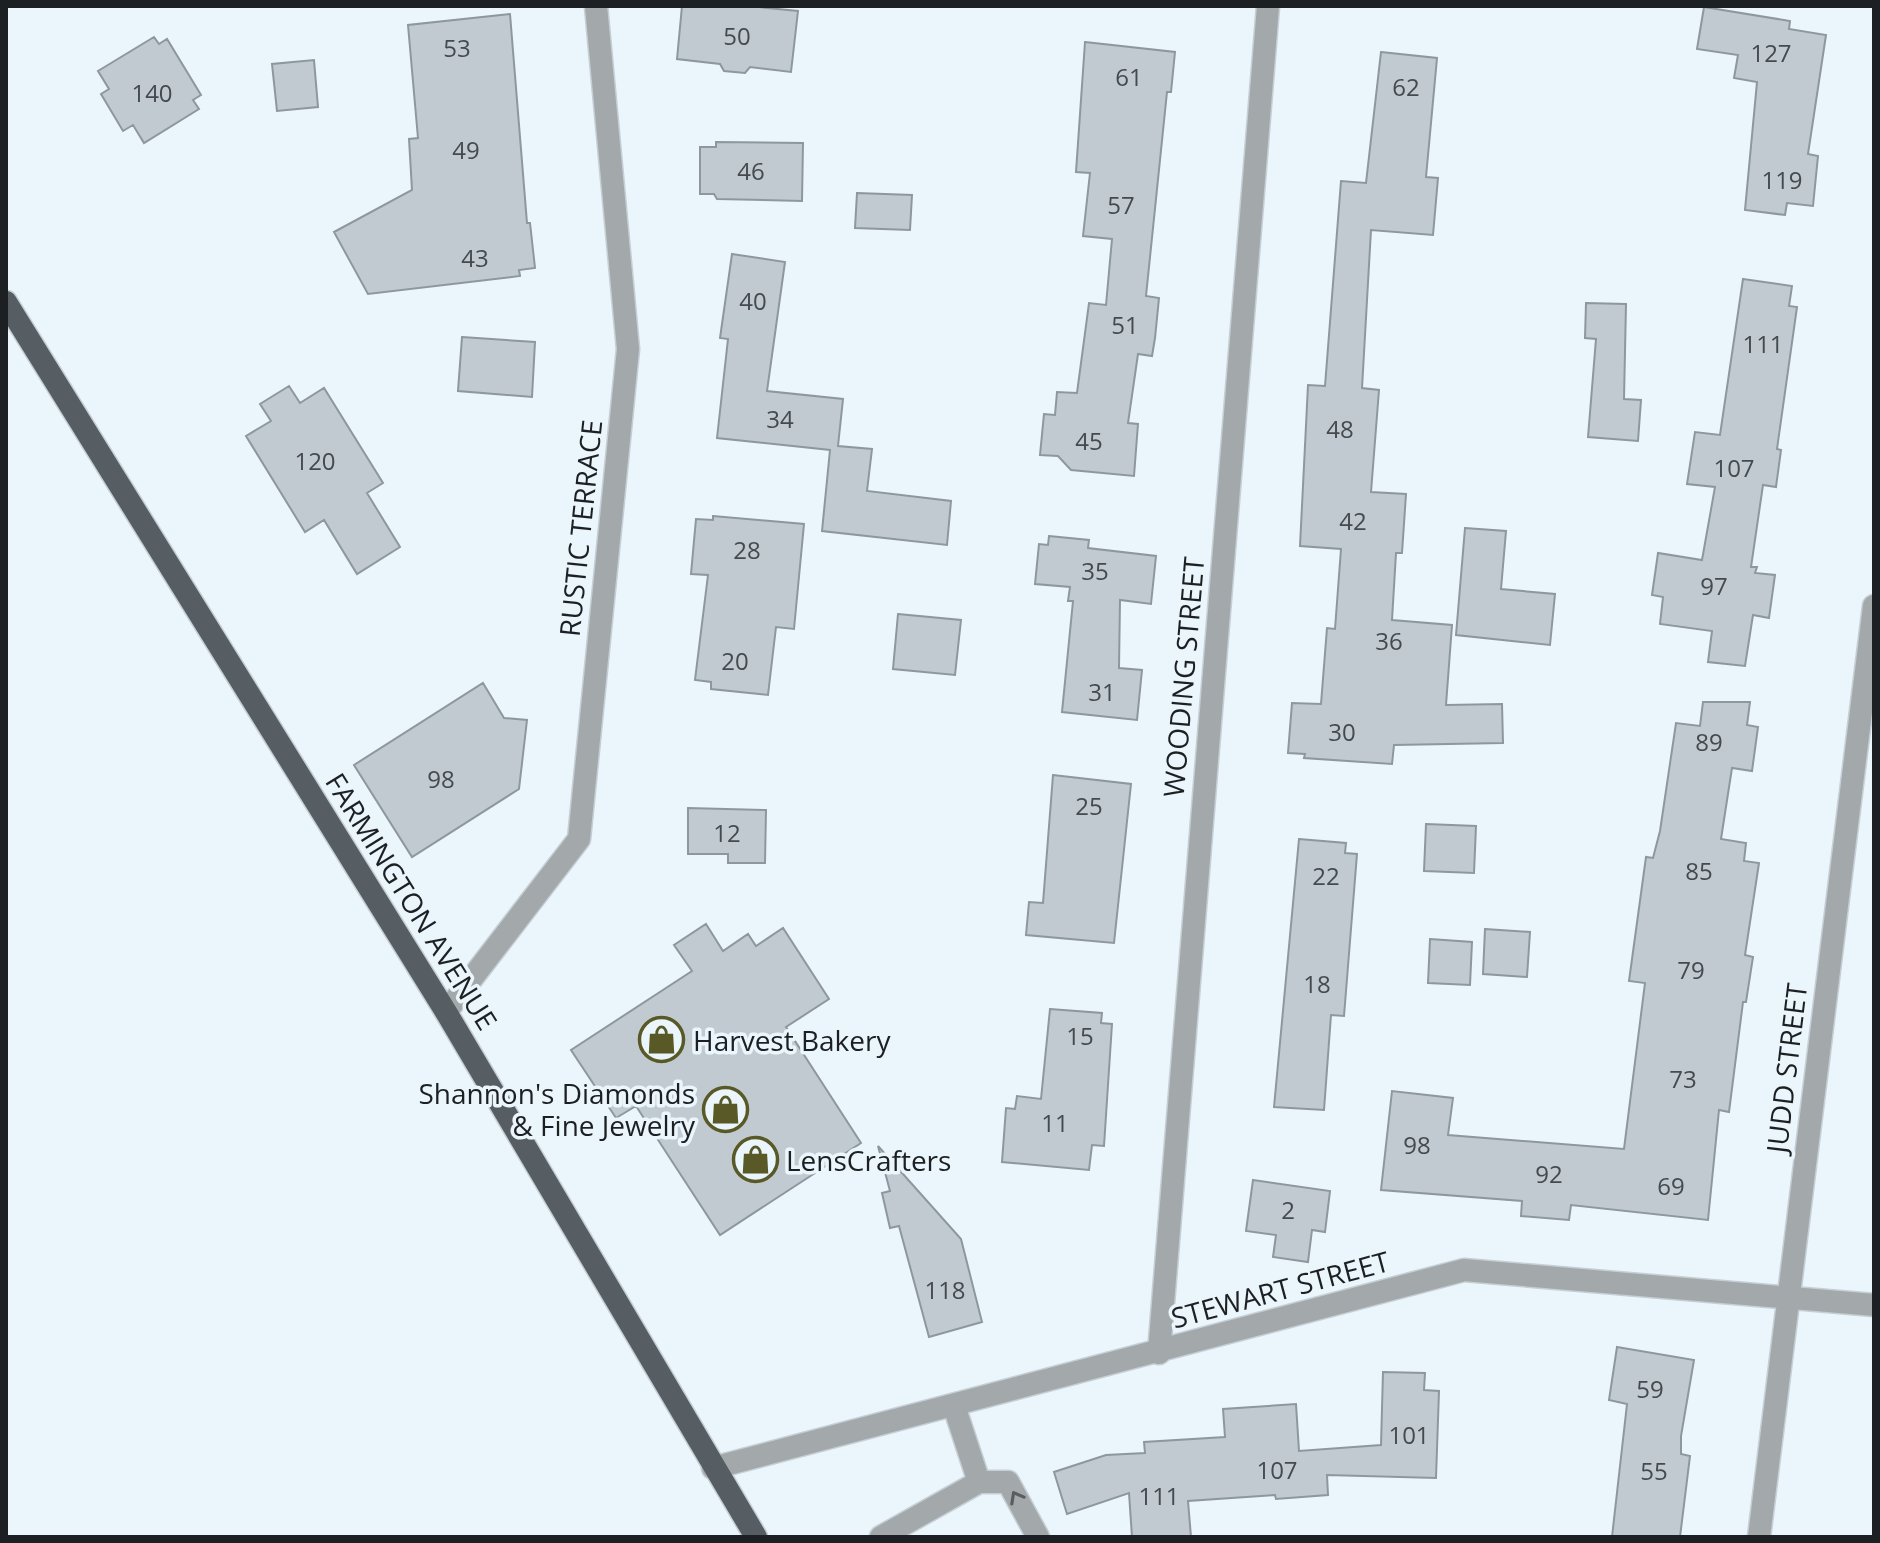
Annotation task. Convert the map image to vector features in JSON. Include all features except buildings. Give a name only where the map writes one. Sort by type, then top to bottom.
[{"type":"highway","name":"FARMINGTON AVENUE","points":[[6,302],[446,1012],[756,1537]]},
{"type":"street","name":"RUSTIC TERRACE","points":[[446,1012],[579,839],[628,349],[596,6]]},
{"type":"street","name":"WOODING STREET","points":[[1159,1353],[1268,6]]},
{"type":"street","name":"JUDD STREET","points":[[1759,1537],[1874,606]]},
{"type":"street","name":"STEWART STREET","points":[[713,1468],[1159,1353],[1464,1270],[1874,1305]]},
{"type":"street","points":[[954,1406],[979,1482]]},
{"type":"street","points":[[881,1537],[979,1482],[1008,1482],[1033,1535]]},
{"type":"place","name":"Harvest Bakery","points":[[662,1040]]},
{"type":"place","name":"Shannon's Diamonds & Fine Jewelry","points":[[726,1109]]},
{"type":"place","name":"LensCrafters","points":[[755,1160]]}]
